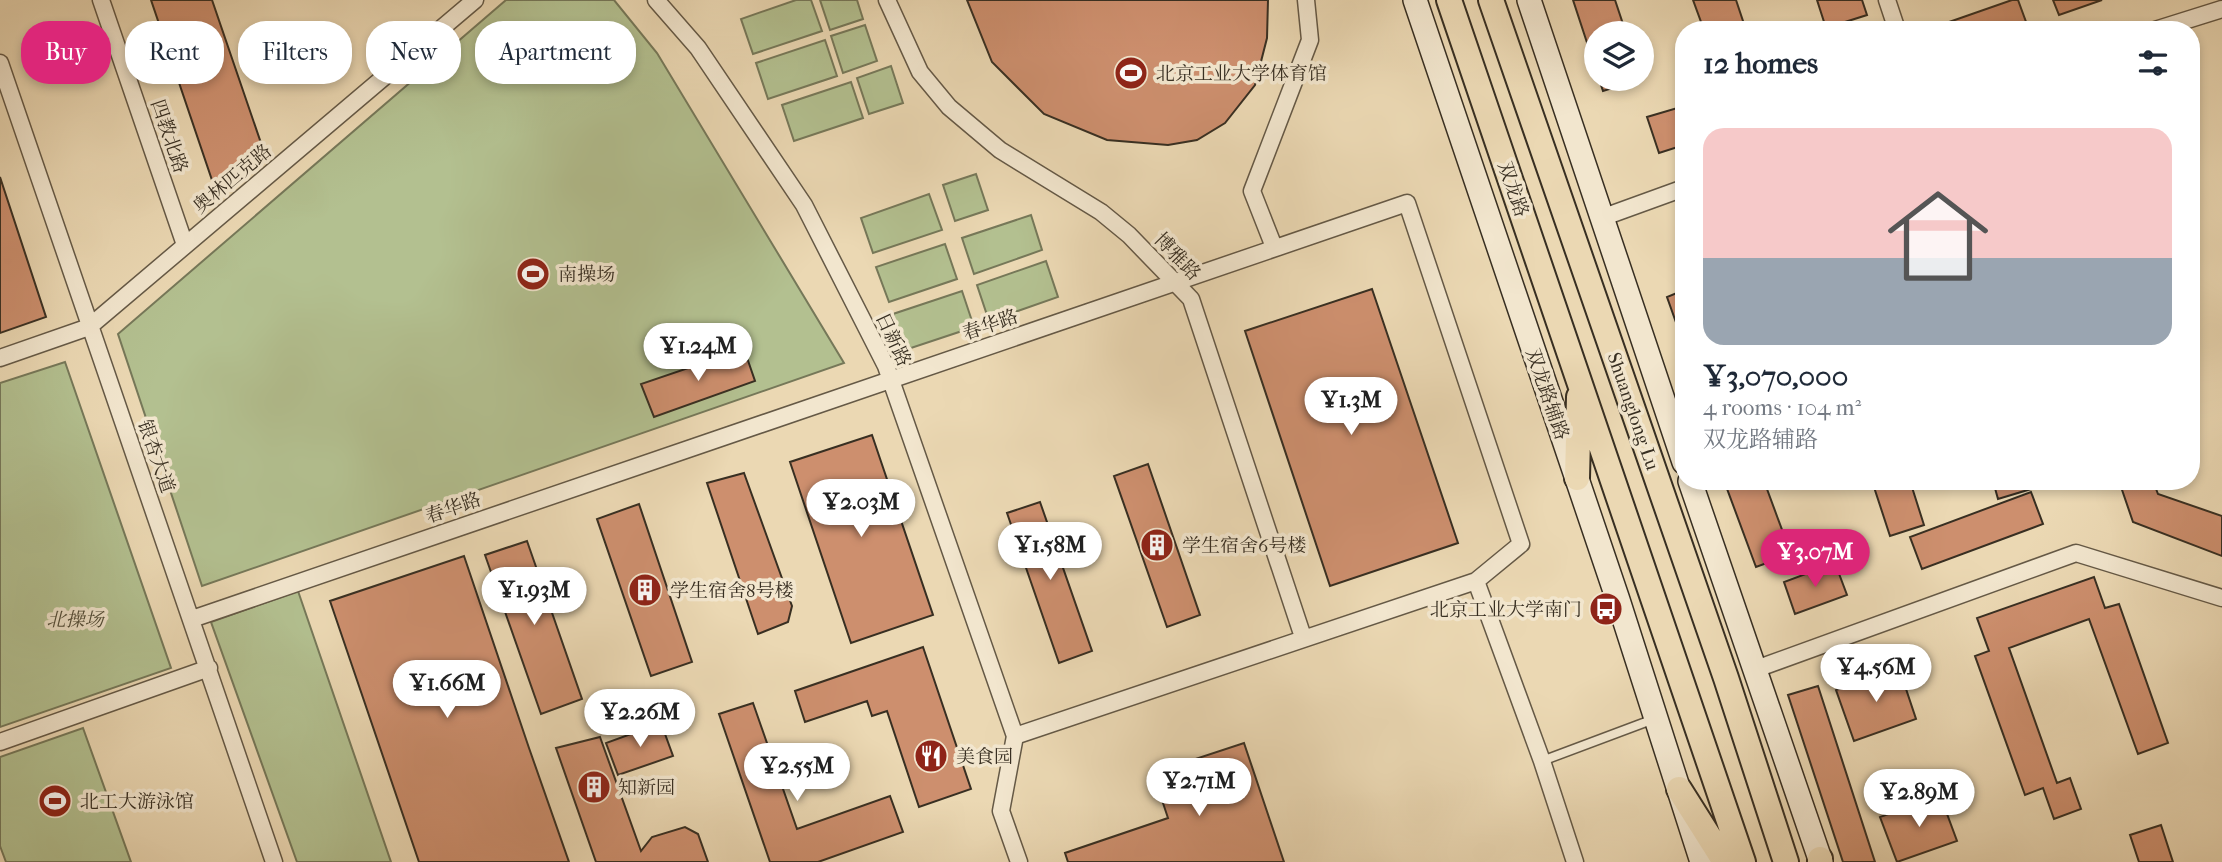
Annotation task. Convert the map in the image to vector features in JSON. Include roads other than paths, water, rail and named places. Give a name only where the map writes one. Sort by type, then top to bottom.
[{"type":"main road","name":"双龙路辅路","points":[[1415,0],[1679,789]]},
{"type":"main road","name":"双龙路","points":[[1449,0],[1579,379]]},
{"type":"main road","name":"Shuanglong Lu","points":[[1491,0],[1726,678],[1786,862]]},
{"type":"main road","points":[[1529,0],[1675,434]]},
{"type":"main road","points":[[1577,478],[1579,379]]},
{"type":"main road","points":[[1579,379],[1743,862]]},
{"type":"main road","points":[[1693,490],[1821,861]]},
{"type":"main road","points":[[1679,789],[1702,862]]},
{"type":"main road","points":[[1679,789],[1725,862]]},
{"type":"street","name":"四教北路","points":[[101,0],[186,245]]},
{"type":"street","name":"奥林匹克路","points":[[0,358],[89,327],[475,0]]},
{"type":"street","name":"日新路","points":[[656,0],[698,48],[804,205],[891,380],[1014,736]]},
{"type":"street","name":"博雅路","points":[[887,0],[920,72],[949,107],[1000,150],[1101,212],[1129,235],[1191,299],[1303,637]]},
{"type":"street","points":[[1274,247],[1252,191],[1310,40],[1306,0]]},
{"type":"street","points":[[1887,0],[1894,21]]},
{"type":"street","points":[[2184,21],[2222,9]]},
{"type":"street","name":"银杏大道","points":[[0,63],[274,862]]},
{"type":"street","points":[[1604,217],[1675,191]]},
{"type":"street","name":"春华路","points":[[192,618],[1407,203],[1521,544],[1476,581]]},
{"type":"street","points":[[1756,669],[2076,553],[2222,598]]},
{"type":"street","points":[[1019,862],[1001,811],[1014,736],[1476,581],[1542,761],[1575,862]]},
{"type":"street","points":[[0,742],[209,668]]},
{"type":"lane","points":[[1542,761],[1656,719]]},
{"type":"place","name":"北京工业大学体育馆","points":[[1131,73]]},
{"type":"place","name":"南操场","points":[[533,274]]},
{"type":"place","name":"学生宿舍6号楼","points":[[1157,545]]},
{"type":"place","name":"学生宿舍8号楼","points":[[645,590]]},
{"type":"place","name":"北京工业大学南门","points":[[1606,609]]},
{"type":"place","name":"美食园","points":[[931,756]]},
{"type":"place","name":"知新园","points":[[594,787]]},
{"type":"place","name":"北工大游泳馆","points":[[55,801]]},
{"type":"park label","name":"北操场","points":[[75,619]]}]
